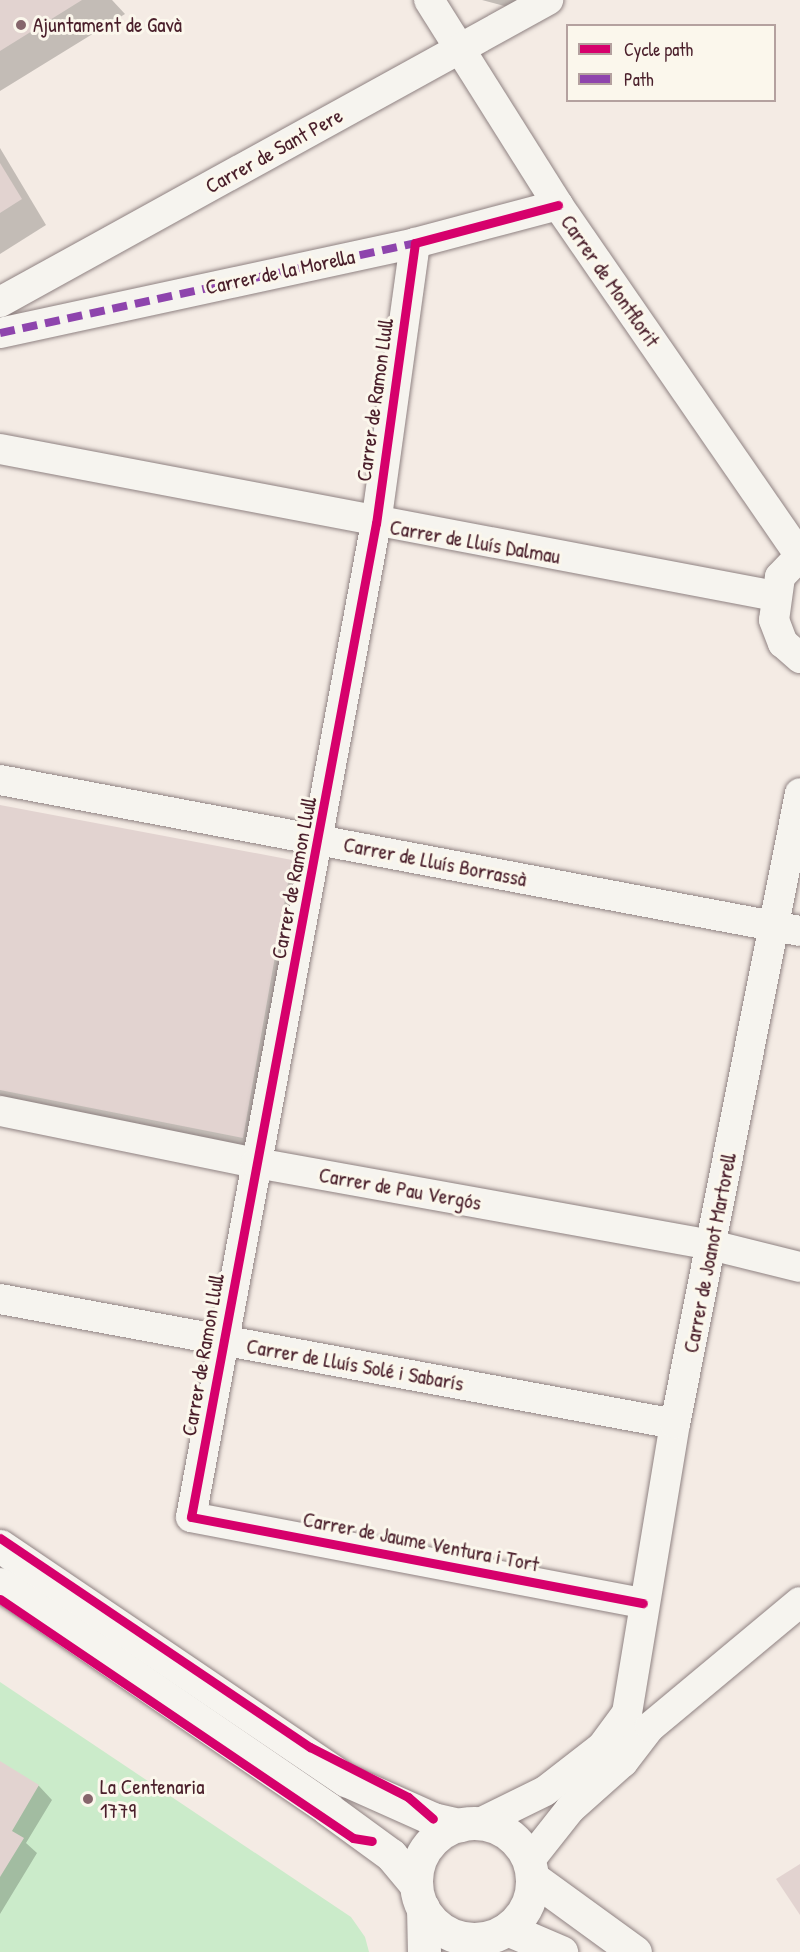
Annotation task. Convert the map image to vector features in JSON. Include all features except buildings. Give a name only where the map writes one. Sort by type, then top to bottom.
[{"type":"main road","points":[[0,1546],[346,1780],[433,1819],[470,1824],[513,1837],[531,1869],[635,1952]]},
{"type":"main road","points":[[0,1584],[328,1809],[391,1855],[448,1932],[561,1952]]},
{"type":"main road","points":[[424,1952],[418,1865],[428,1847],[442,1832],[470,1824]]},
{"type":"main road","points":[[485,1940],[524,1912],[531,1869]]},
{"type":"street","name":"Carrer de Montflorit","points":[[429,0],[558,205],[800,556]]},
{"type":"street","name":"Carrer de Sant Pere","points":[[0,302],[548,0]]},
{"type":"street","name":"Carrer de la Morella","points":[[0,333],[415,243],[558,205]]},
{"type":"street","name":"Carrer de Ramon Llull","points":[[191,1517],[256,1163],[320,840],[376,523],[415,243]]},
{"type":"street","name":"Carrer de Lluís Dalmau","points":[[0,449],[376,523],[775,596]]},
{"type":"street","points":[[800,556],[780,577],[775,596],[774,620],[780,635],[800,658]]},
{"type":"street","name":"Carrer de Lluís Borrassà","points":[[0,780],[787,929]]},
{"type":"street","name":"Carrer de Joanot Martorell","points":[[470,1824],[545,1791],[638,1720],[643,1603],[675,1424],[711,1245],[787,929],[800,794]]},
{"type":"street","name":"Carrer de Pau Vergós","points":[[0,1111],[256,1163],[711,1245],[800,1268]]},
{"type":"street","name":"Carrer de Lluís Solé i Sabarís","points":[[0,1299],[675,1424]]},
{"type":"street","name":"Carrer de Jaume Ventura i Tort","points":[[191,1517],[643,1603]]},
{"type":"street","points":[[531,1869],[570,1809],[623,1762],[638,1720],[800,1602]]},
{"type":"green space","name":"La Centenaria 1779","points":[[0,1682],[351,1917],[365,1937],[369,1952],[0,1952]]},
{"type":"marked path","points":[[0,333],[415,243]]},
{"type":"cycle path","points":[[558,205],[415,243],[376,523],[191,1517],[643,1603]]},
{"type":"cycle path","points":[[0,1538],[310,1747],[408,1797],[433,1819]]},
{"type":"cycle path","points":[[0,1599],[353,1838],[372,1841]]},
{"type":"place","name":"Ajuntament de Gavà","points":[[21,25]]},
{"type":"place","name":"La Centenaria 1779","points":[[88,1799]]}]
